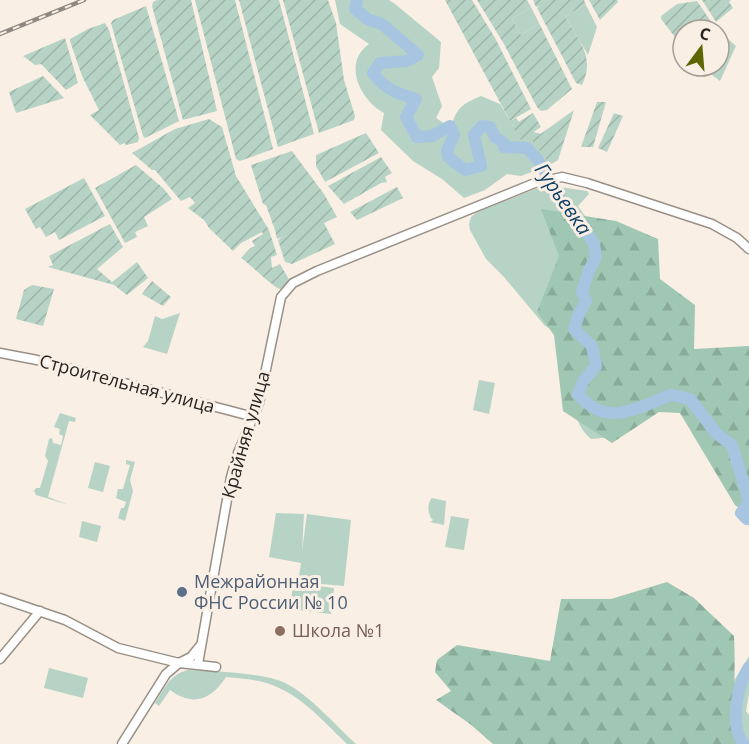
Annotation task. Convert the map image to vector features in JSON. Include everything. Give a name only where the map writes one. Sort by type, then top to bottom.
[{"type":"main road","name":"Крайняя улица","points":[[198,664],[231,477],[238,453],[260,400],[277,308],[285,290],[304,277],[535,183],[562,177],[712,224],[737,238],[749,249]]},
{"type":"main road","name":"Строительная улица","points":[[0,353],[59,366],[254,417]]},
{"type":"main road","points":[[0,598],[64,620],[118,648],[179,663],[216,667],[204,657],[201,646]]},
{"type":"main road","points":[[0,658],[40,611]]},
{"type":"main road","points":[[122,744],[166,674],[191,657],[201,646]]},
{"type":"green space","points":[[157,0],[191,0],[217,111],[183,120],[152,6]]},
{"type":"green space","points":[[195,0],[235,0],[273,149],[240,161],[236,159]]},
{"type":"green space","points":[[239,0],[279,0],[314,134],[278,147]]},
{"type":"green space","points":[[283,0],[328,0],[336,23],[344,80],[355,116],[354,120],[319,133]]},
{"type":"green space","points":[[335,0],[389,0],[395,4],[441,42],[439,68],[432,77],[442,106],[436,118],[451,128],[461,107],[481,96],[500,104],[510,121],[516,118],[519,122],[512,126],[541,134],[533,140],[550,165],[521,176],[507,174],[485,190],[464,198],[442,179],[413,161],[381,130],[384,113],[368,99],[357,81],[357,61],[361,52],[369,44],[340,24]]},
{"type":"green space","points":[[445,0],[472,0],[495,38],[531,109],[510,121]]},
{"type":"green space","points":[[477,0],[527,0],[531,7],[512,19],[521,35],[539,23],[572,89],[547,110],[541,111],[537,107],[504,44]]},
{"type":"green space","points":[[533,0],[584,0],[586,5],[565,16],[580,41],[586,57],[586,75],[582,85],[576,83],[537,8],[540,6],[536,7]]},
{"type":"green space","points":[[589,0],[617,0],[618,2],[600,20]]},
{"type":"green space","points":[[702,0],[731,0],[729,2],[733,8],[721,18],[713,18]]},
{"type":"green space","points":[[697,1],[709,18],[671,18],[671,32],[661,16],[677,4]]},
{"type":"green space","points":[[586,5],[597,27],[588,55],[565,16]]},
{"type":"green space","points":[[146,6],[179,121],[145,138],[111,23],[113,20]]},
{"type":"green space","points":[[531,7],[539,23],[521,35],[512,19]]},
{"type":"green space","points":[[105,23],[109,30],[139,138],[138,142],[123,146],[126,145],[125,143],[120,145],[90,115],[99,110],[82,76],[70,41],[88,29]]},
{"type":"green space","points":[[65,38],[78,83],[66,90],[41,64],[35,65],[23,56]]},
{"type":"green space","points":[[731,42],[736,46],[731,57]]},
{"type":"green space","points":[[43,76],[64,98],[16,113],[9,92]]},
{"type":"green space","points":[[597,102],[606,102],[593,147],[581,147]]},
{"type":"green space","points":[[574,110],[558,160],[550,165],[532,140]]},
{"type":"green space","points":[[533,113],[541,127],[521,140],[512,126]]},
{"type":"green space","points":[[614,113],[623,116],[607,152],[598,148]]},
{"type":"green space","points":[[209,119],[222,127],[236,176],[269,230],[277,255],[271,257],[272,268],[280,264],[290,281],[280,289],[241,258],[255,246],[252,241],[263,234],[262,232],[241,243],[233,251],[209,228],[204,220],[188,208],[195,203],[190,197],[181,201],[155,170],[132,153],[175,129]]},
{"type":"green space","points":[[366,133],[379,153],[325,182],[316,166],[316,155]]},
{"type":"green space","points":[[292,151],[324,194],[337,217],[324,223],[335,244],[292,264],[285,262],[278,240],[283,237],[277,239],[251,165]]},
{"type":"green space","points":[[381,157],[392,173],[385,177],[387,182],[381,183],[344,204],[328,186]]},
{"type":"green space","points":[[136,165],[163,188],[172,199],[144,217],[148,226],[135,232],[137,237],[125,243],[95,188]]},
{"type":"green space","points":[[84,178],[105,216],[59,240],[55,232],[46,237],[40,227],[36,229],[25,209]]},
{"type":"green space","points":[[546,185],[587,191],[589,194],[578,206],[594,229],[602,246],[602,265],[592,291],[593,310],[584,328],[603,349],[606,360],[602,376],[590,383],[585,398],[601,428],[642,401],[665,390],[685,389],[701,399],[713,413],[732,397],[746,411],[749,421],[749,515],[745,513],[740,478],[733,458],[727,449],[704,429],[692,410],[684,404],[665,405],[623,431],[604,438],[591,439],[583,430],[576,415],[574,397],[579,398],[580,377],[597,365],[592,352],[573,333],[564,335],[545,326],[486,259],[469,224],[471,217],[477,212]]},
{"type":"green space","points":[[397,187],[403,198],[357,220],[350,212]]},
{"type":"green space","points":[[541,209],[616,221],[658,239],[660,279],[695,305],[694,349],[749,346],[749,515],[735,505],[680,413],[659,412],[612,443],[563,411],[554,335],[537,312],[559,256]]},
{"type":"green space","points":[[110,224],[123,247],[97,269],[112,282],[137,262],[148,278],[127,295],[114,285],[48,267],[53,265],[49,256]]},
{"type":"green space","points":[[152,281],[171,297],[163,306],[142,294]]},
{"type":"green space","points":[[32,285],[54,289],[43,326],[16,319],[24,290]]},
{"type":"green space","points":[[180,313],[167,354],[143,347],[148,341],[155,316],[162,319]]},
{"type":"green space","points":[[479,380],[495,383],[489,414],[473,410]]},
{"type":"green space","points":[[60,413],[76,418],[75,422],[69,421],[48,497],[69,505],[36,495],[34,491],[40,488],[48,461],[45,456],[49,439],[52,438],[53,443],[61,445],[63,436],[59,434],[60,429],[54,427]]},
{"type":"green space","points":[[126,460],[135,462],[130,480],[133,491],[125,521],[118,518],[126,502],[116,498],[118,489],[123,489],[130,465],[126,464]]},
{"type":"green space","points":[[95,462],[110,466],[103,492],[88,488]]},
{"type":"green space","points":[[432,498],[446,501],[444,525],[430,522],[433,520],[429,512]]},
{"type":"green space","points":[[276,513],[304,514],[302,551],[307,514],[351,520],[344,586],[298,582],[301,563],[269,557]]},
{"type":"green space","points":[[451,516],[469,519],[464,550],[445,547]]},
{"type":"green space","points":[[82,521],[101,526],[97,542],[79,537]]},
{"type":"green space","points":[[667,582],[694,598],[734,636],[737,744],[493,744],[436,700],[451,691],[435,672],[437,660],[457,645],[550,661],[561,599],[611,599]]},
{"type":"green space","points":[[293,583],[334,588],[331,614],[290,609]]},
{"type":"green space","points":[[749,656],[749,693],[746,711],[749,715],[749,744],[713,744],[735,679]]},
{"type":"green space","points":[[49,668],[88,678],[83,698],[44,688]]},
{"type":"green space","points":[[188,670],[252,675],[285,683],[313,703],[356,744],[347,744],[296,698],[259,681],[226,677],[208,696],[186,698],[170,690],[159,706],[155,703],[172,679]]},
{"type":"waterway","name":"Гурьевка","points":[[357,0],[355,9],[369,20],[382,24],[418,55],[407,61],[380,63],[373,73],[381,83],[392,90],[416,99],[406,117],[417,137],[432,136],[450,126],[454,135],[447,150],[448,157],[465,170],[481,166],[474,135],[482,126],[490,127],[495,137],[504,143],[504,147],[527,148],[538,160],[561,199],[594,243],[596,257],[582,292],[586,301],[574,329],[592,346],[596,366],[584,380],[578,394],[595,409],[613,413],[633,410],[671,395],[690,399],[717,434],[732,445],[749,501]]},
{"type":"waterway","name":"Гурьевка","points":[[749,502],[741,513],[747,519],[749,518]]},
{"type":"waterway","name":"Гурьевка","points":[[744,744],[737,727],[736,706],[741,685],[749,667]]},
{"type":"railway","points":[[0,34],[84,0]]},
{"type":"place","name":"Межрайонная ФНС России № 10","points":[[182,592]]},
{"type":"place","name":"Школа №1","points":[[280,631]]}]
